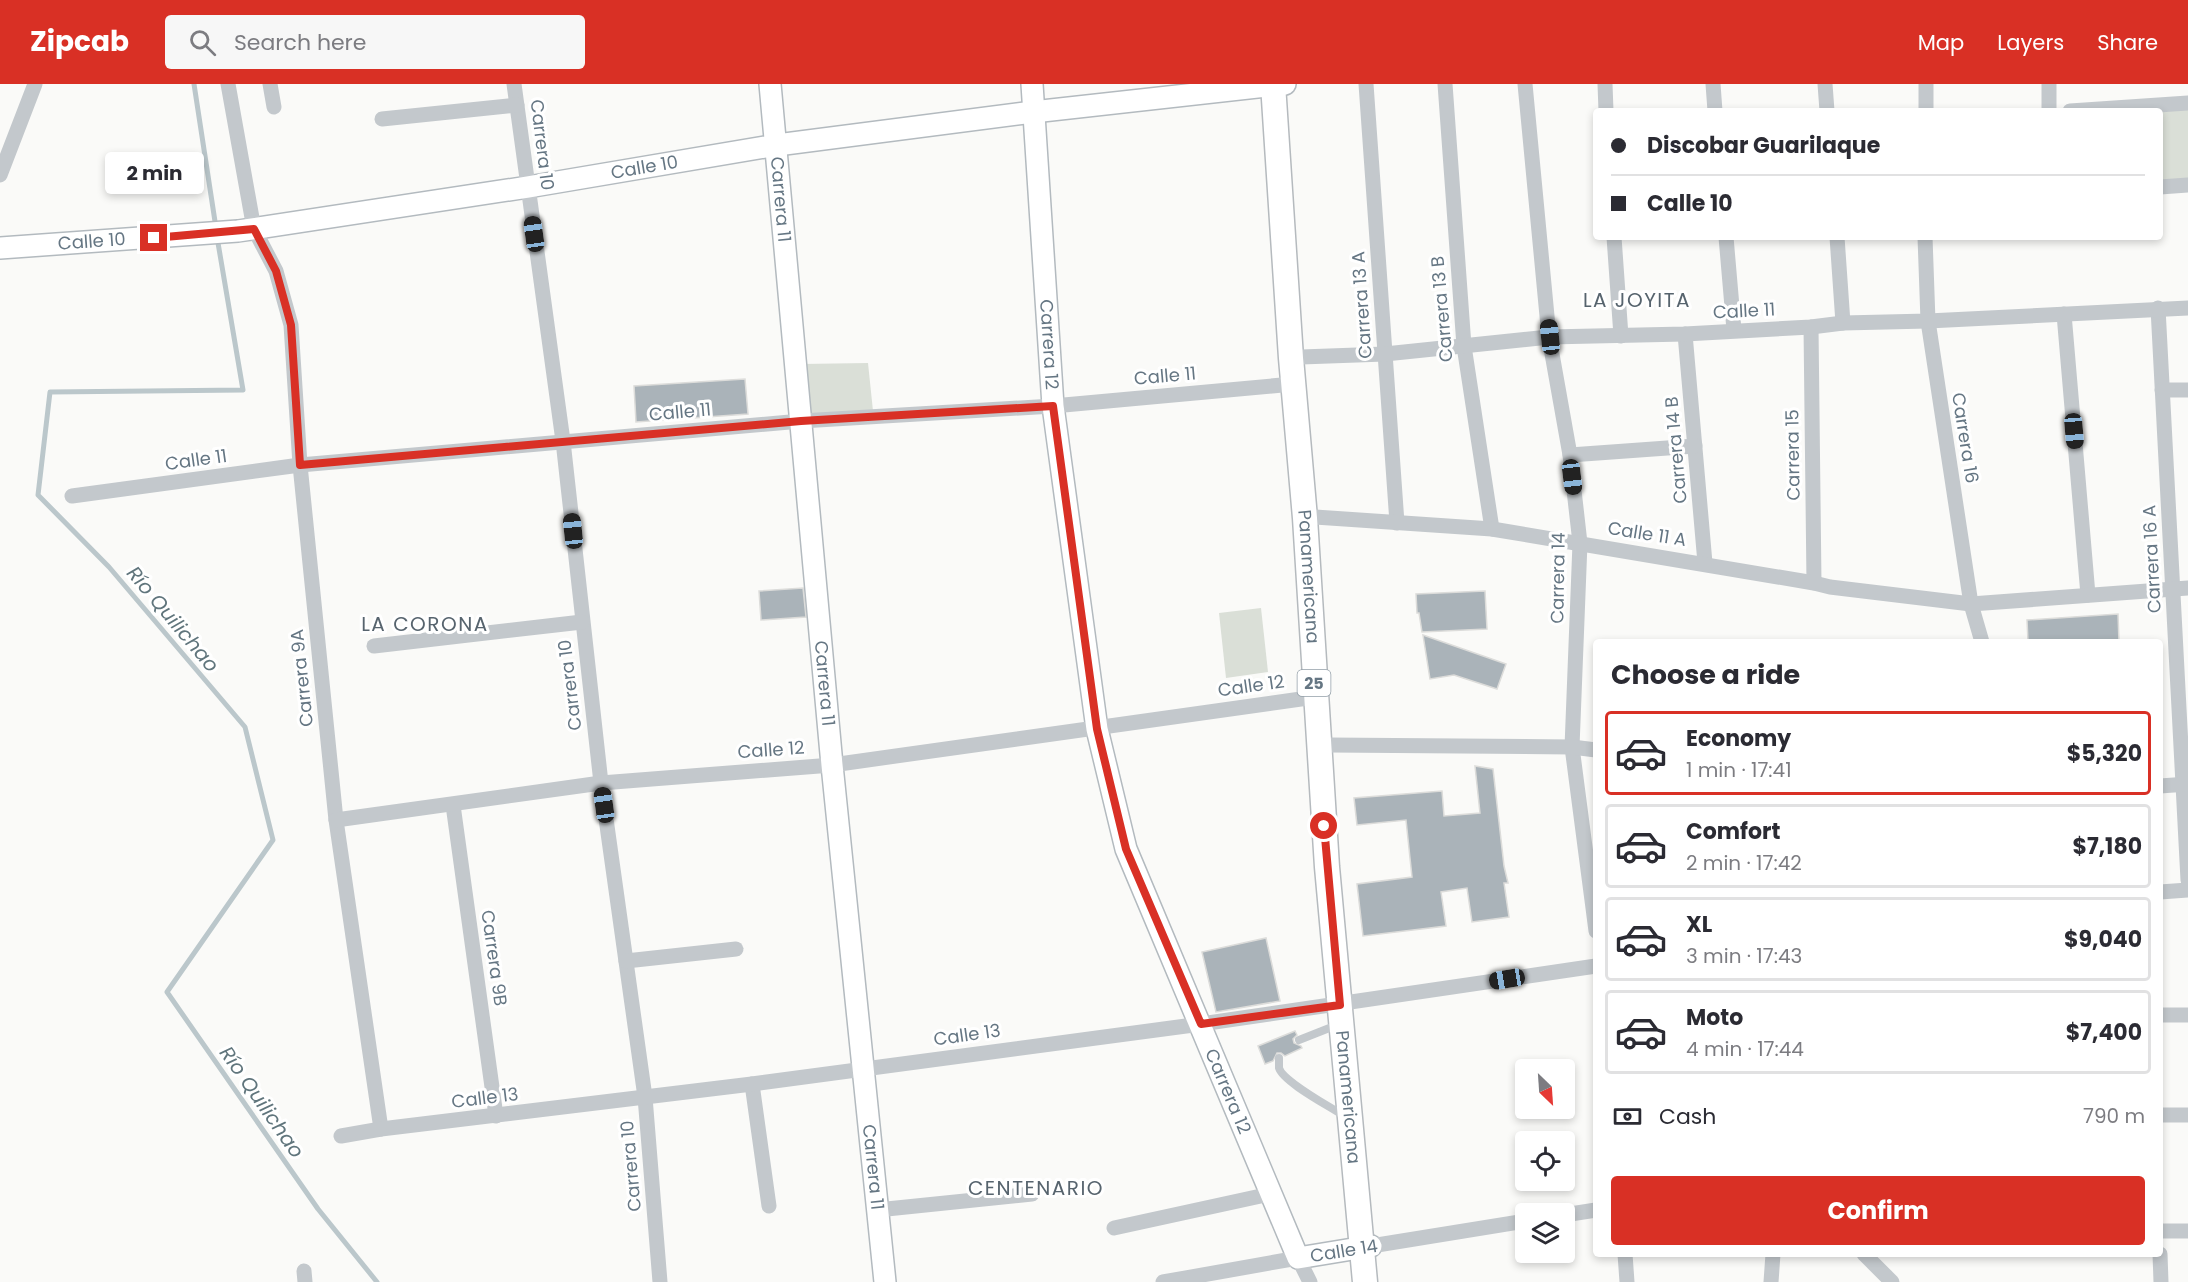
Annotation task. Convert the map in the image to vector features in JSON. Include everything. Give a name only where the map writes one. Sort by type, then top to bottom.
[{"type":"main road","name":"Panamericana","points":[[1281,84],[1315,517],[1351,1120],[1366,1247],[1376,1282]]},
{"type":"main road","name":"Panamericana","points":[[1281,84],[1293,384],[1305,518],[1327,867],[1344,1010],[1366,1247],[1365,1282]]},
{"type":"street","points":[[0,175],[35,84]]},
{"type":"street","name":"Carrera 9A","points":[[228,84],[246,230],[276,271],[291,325],[300,465],[336,820],[381,1129]]},
{"type":"street","points":[[270,84],[274,107]]},
{"type":"street","name":"Carrera 10","points":[[514,84],[563,441],[601,783],[645,1097],[660,1282]]},
{"type":"street","name":"Carrera 11","points":[[770,84],[832,765],[885,1282]]},
{"type":"street","name":"Carrera 12","points":[[1032,84],[1053,406],[1097,729],[1126,849],[1201,1024],[1270,1194],[1310,1282]]},
{"type":"street","name":"Calle 10","points":[[0,248],[246,230],[528,188],[777,145],[1033,112],[1281,84]]},
{"type":"street","name":"Carrera 13 A","points":[[1366,84],[1397,522]]},
{"type":"street","name":"Carrera 13 B","points":[[1445,84],[1464,346],[1492,529]]},
{"type":"street","name":"Carrera 14","points":[[1525,84],[1550,337],[1570,455],[1580,543],[1572,747],[1593,908]]},
{"type":"street","points":[[1605,84],[1606,108]]},
{"type":"street","points":[[1713,84],[1715,108]]},
{"type":"street","points":[[1825,84],[1827,108]]},
{"type":"street","points":[[1926,84],[1926,108]]},
{"type":"street","points":[[2049,84],[2049,108]]},
{"type":"street","points":[[2114,108],[2188,103]]},
{"type":"street","points":[[382,119],[517,105]]},
{"type":"street","points":[[2163,187],[2188,185]]},
{"type":"street","points":[[1614,240],[1621,336]]},
{"type":"street","points":[[1726,240],[1734,330]]},
{"type":"street","points":[[1837,240],[1843,323]]},
{"type":"street","name":"Carrera 16","points":[[1925,240],[1928,321],[1971,604],[1981,639]]},
{"type":"street","name":"Carrera 16 A","points":[[2158,308],[2162,390],[2180,588],[2188,880]]},
{"type":"street","name":"Calle 11","points":[[1301,357],[1385,354],[1550,337],[1685,334],[1843,323],[2188,308]]},
{"type":"street","points":[[2064,314],[2088,595]]},
{"type":"street","name":"Carrera 15","points":[[1811,327],[1814,582]]},
{"type":"street","name":"Carrera 14 B","points":[[1685,334],[1705,563]]},
{"type":"street","name":"Calle 11","points":[[72,496],[300,465],[801,421],[1053,406],[1293,384]]},
{"type":"street","points":[[2162,390],[2188,390]]},
{"type":"street","points":[[1570,455],[1695,446]]},
{"type":"street","name":"Calle 11 A","points":[[1315,517],[1492,529],[1705,563],[1814,582],[1830,587],[1971,604],[2180,588]]},
{"type":"street","points":[[374,646],[582,622]]},
{"type":"street","name":"Calle 12","points":[[336,820],[601,783],[832,765],[1315,697]]},
{"type":"street","points":[[1329,745],[1572,747],[1593,750]]},
{"type":"street","points":[[2163,786],[2185,784]]},
{"type":"street","name":"Carrera 9B","points":[[453,805],[496,1116]]},
{"type":"street","points":[[2163,892],[2188,890]]},
{"type":"street","points":[[626,961],[736,949]]},
{"type":"street","name":"Calle 13","points":[[341,1136],[1201,1024],[1344,1010],[1593,967]]},
{"type":"street","points":[[2163,1015],[2188,1015]]},
{"type":"street","points":[[752,1084],[769,1206]]},
{"type":"street","points":[[2163,1115],[2188,1115]]},
{"type":"street","points":[[877,1210],[1032,1194]]},
{"type":"street","points":[[1114,1228],[1270,1194]]},
{"type":"street","points":[[1575,1213],[1593,1210]]},
{"type":"street","name":"Calle 14","points":[[1163,1282],[1515,1223]]},
{"type":"street","points":[[2163,1231],[2188,1231]]},
{"type":"street","points":[[1625,1257],[1627,1282]]},
{"type":"street","points":[[1771,1282],[1773,1257]]},
{"type":"street","points":[[1867,1257],[1892,1282]]},
{"type":"street","points":[[2160,1257],[2161,1282]]},
{"type":"lane","points":[[1299,1040],[1344,1010]]},
{"type":"lane","points":[[1279,1058],[1279,1067],[1283,1074],[1294,1084],[1351,1120]]},
{"type":"shaded area","points":[[2188,107],[2188,180],[2163,181],[2163,111]]},
{"type":"shaded area","points":[[868,363],[873,411],[804,417],[801,364]]},
{"type":"shaded area","points":[[1261,608],[1268,672],[1226,678],[1219,613]]},
{"type":"building","points":[[745,379],[748,414],[636,422],[634,386]]},
{"type":"building","points":[[803,588],[806,617],[761,620],[759,591]]},
{"type":"building","points":[[1485,591],[1487,629],[1422,632],[1419,613],[1417,613],[1416,594]]},
{"type":"building","points":[[2118,614],[2119,639],[2028,639],[2027,620]]},
{"type":"building","points":[[1423,635],[1506,664],[1497,689],[1454,675],[1430,679]]},
{"type":"building","points":[[1475,766],[1493,769],[1508,883],[1504,883],[1509,917],[1472,922],[1467,888],[1441,892],[1446,926],[1363,936],[1357,884],[1412,877],[1406,820],[1357,825],[1354,798],[1442,791],[1444,816],[1480,813]]},
{"type":"building","points":[[1266,938],[1280,1001],[1216,1012],[1202,952]]},
{"type":"building","points":[[1295,1031],[1297,1035],[1293,1039],[1294,1043],[1302,1048],[1285,1056],[1277,1053],[1273,1061],[1265,1064],[1258,1046]]},
{"type":"waterway","name":"Río Quilichao","points":[[194,84],[216,228]]},
{"type":"waterway","name":"Río Quilichao","points":[[217,237],[243,390],[50,392],[38,495],[109,567],[245,727],[273,840],[167,992],[318,1209],[377,1282]]},
{"type":"district","name":"LA JOYITA","points":[[1637,300]]},
{"type":"district","name":"LA CORONA","points":[[425,624]]},
{"type":"district","name":"CENTENARIO","points":[[1036,1188]]},
{"type":"route","points":[[154,238],[254,229],[276,271],[291,325],[300,465],[801,421],[1053,406],[1097,729],[1126,849],[1201,1024],[1340,1005],[1324,826]]}]
